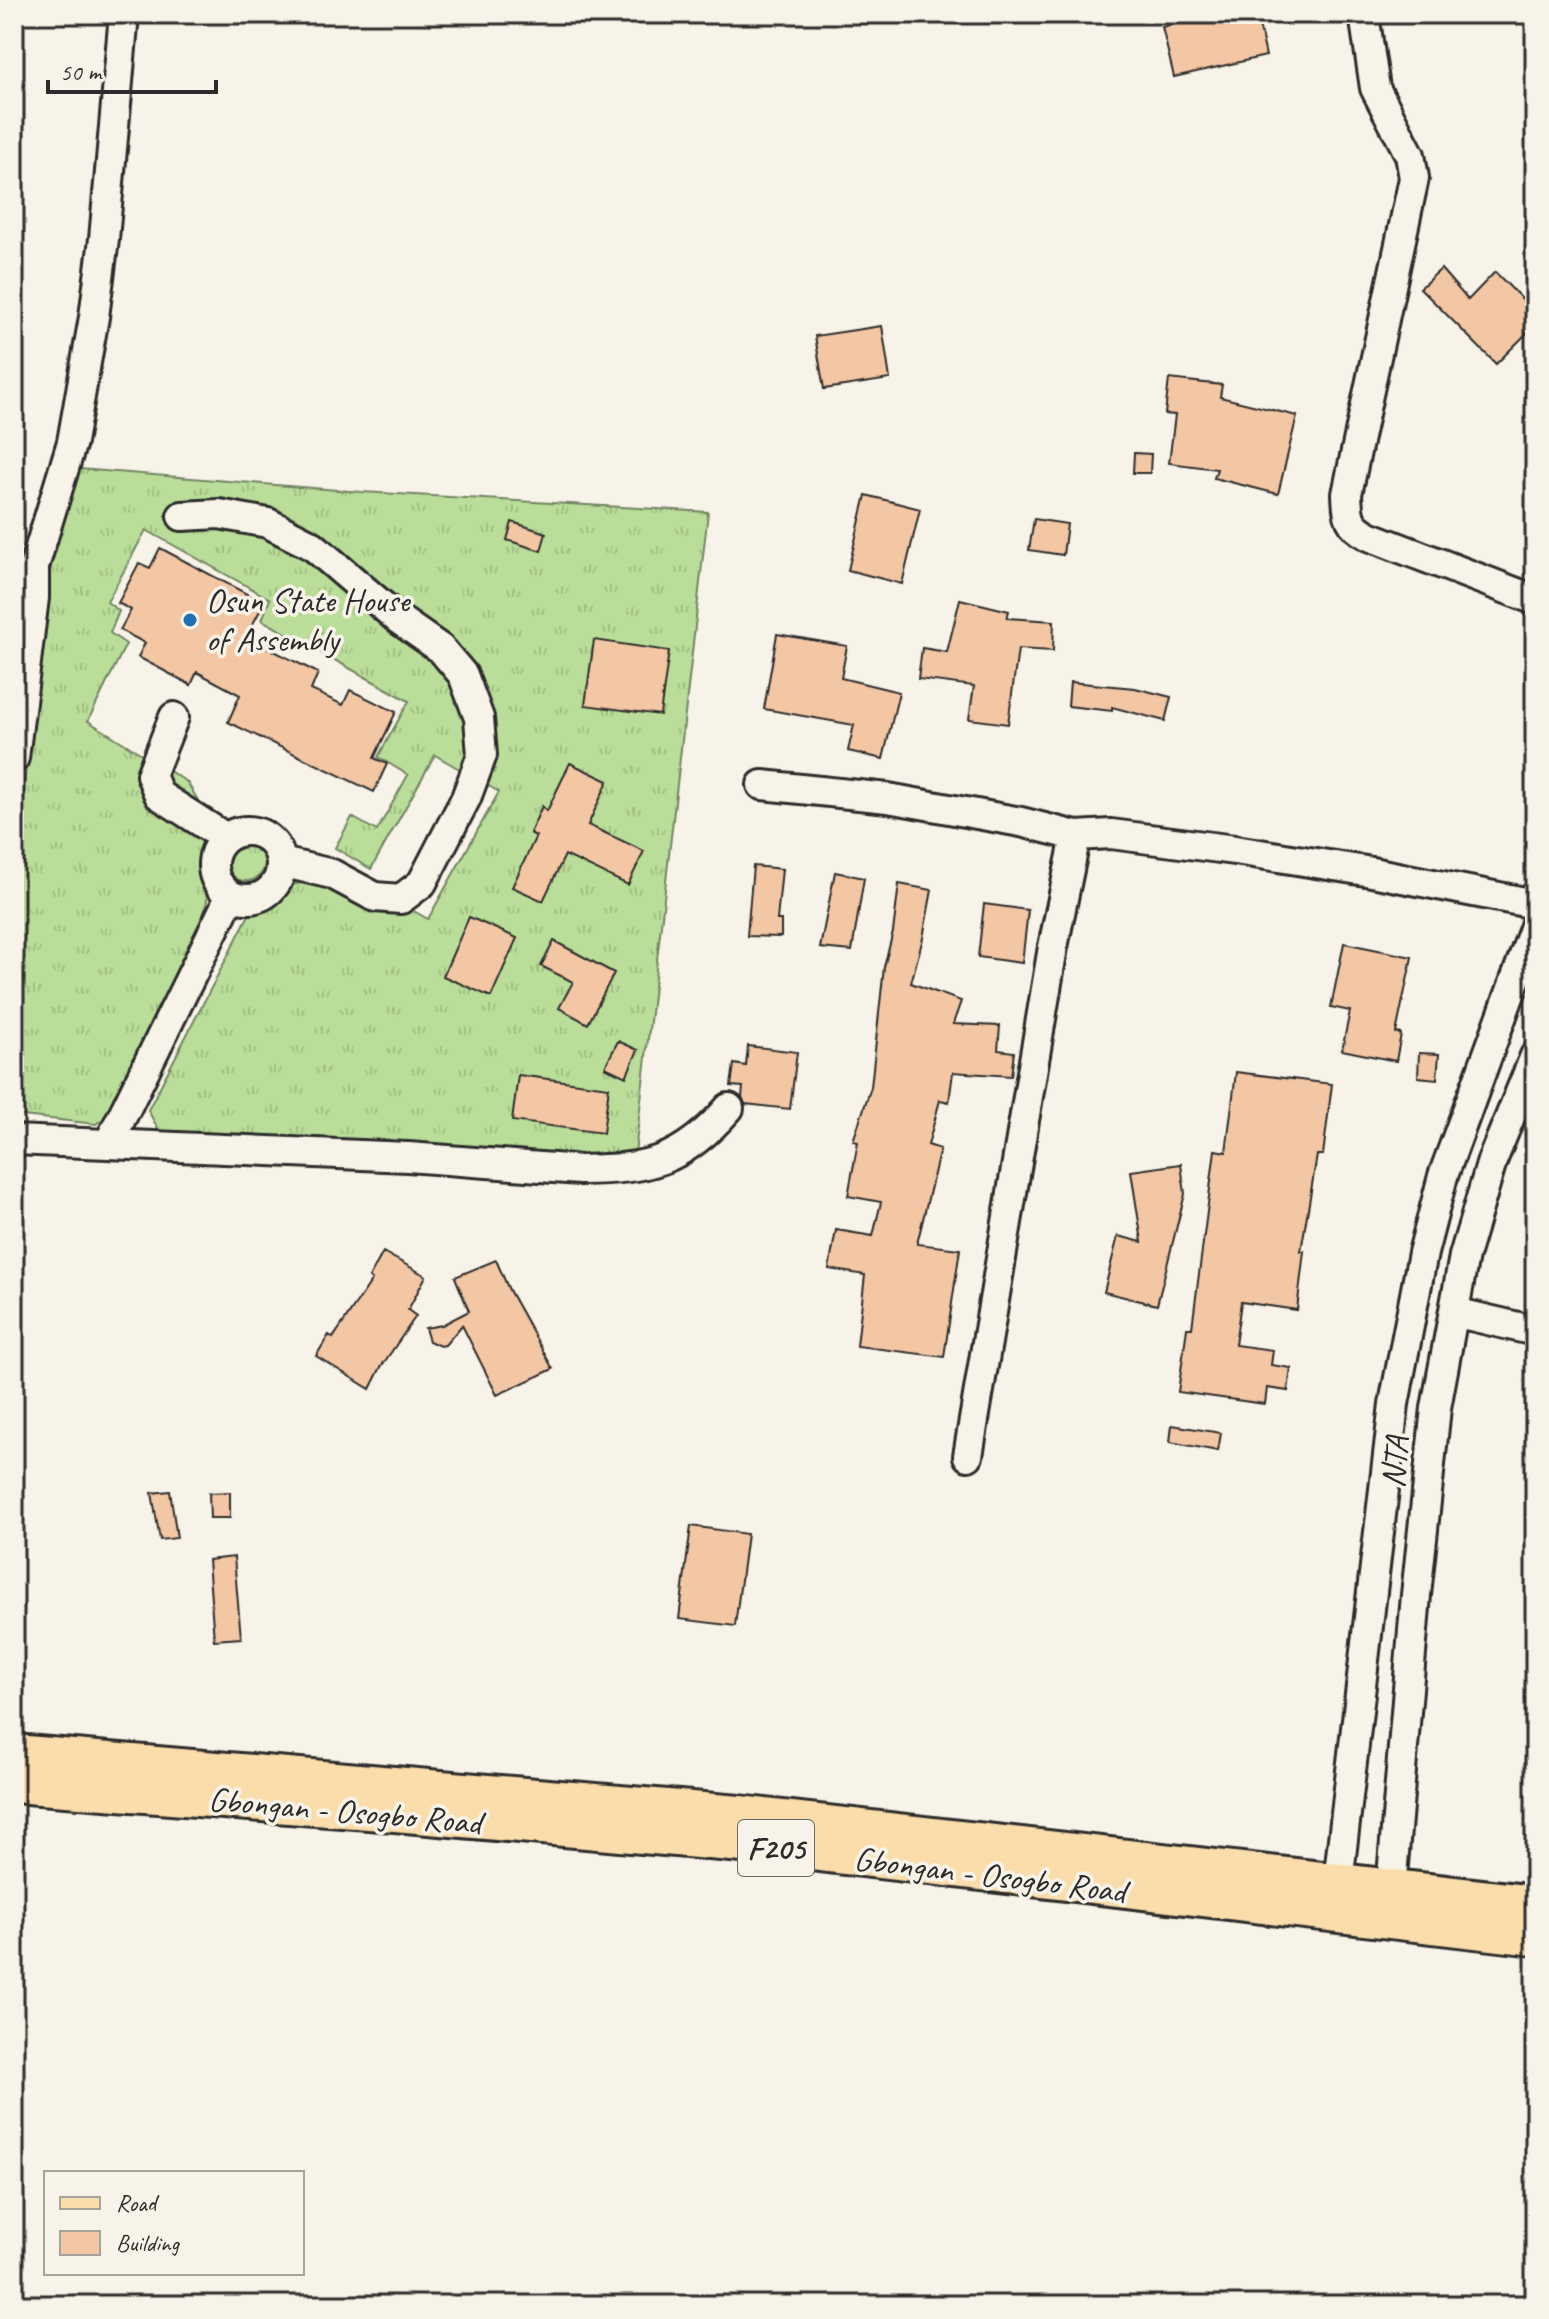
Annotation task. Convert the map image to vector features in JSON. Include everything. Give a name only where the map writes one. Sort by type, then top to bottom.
[{"type":"main road","name":"Gbongan - Osogbo Road","points":[[14,1753],[739,1814],[1535,1904]]},
{"type":"main road","name":"Gbongan - Osogbo Road","points":[[14,1784],[743,1844],[1535,1937]]},
{"type":"street","points":[[14,758],[34,598],[24,577],[72,442],[104,239],[124,14]]},
{"type":"street","points":[[1364,14],[1375,88],[1410,155],[1414,178],[1347,494],[1349,517],[1356,529],[1369,536],[1535,600]]},
{"type":"street","points":[[182,516],[219,514],[268,523],[313,546],[398,619],[441,649],[463,675],[479,718],[482,755],[466,798],[422,883],[401,899],[375,897],[332,874],[281,862]]},
{"type":"street","points":[[174,717],[151,775],[154,785],[159,795],[226,838]]},
{"type":"street","points":[[762,785],[888,798],[1021,822],[1076,836],[1111,834],[1235,850],[1372,872],[1535,904]]},
{"type":"street","points":[[248,831],[259,833],[276,848],[281,862],[277,880],[262,895],[252,899],[231,895],[222,888],[213,868],[218,846],[226,838],[248,831]]},
{"type":"street","points":[[968,1456],[1053,947],[1076,836]]},
{"type":"street","points":[[109,1143],[231,895]]},
{"type":"street","points":[[1338,1882],[1394,1404],[1423,1253],[1443,1176],[1535,926]]},
{"type":"street","name":"NTA","points":[[1391,1888],[1416,1595],[1436,1408],[1464,1256],[1492,1161],[1535,1056]]},
{"type":"street","points":[[14,1140],[408,1157],[580,1170],[630,1168],[673,1156],[702,1135],[729,1108]]},
{"type":"street","points":[[1454,1312],[1535,1331]]},
{"type":"green space","points":[[67,468],[362,492],[708,512],[635,1153],[597,1164],[161,1135],[148,1110],[252,909],[285,886],[301,883],[309,868],[342,871],[428,919],[499,792],[435,755],[371,869],[335,848],[352,817],[377,831],[408,775],[378,757],[409,701],[262,620],[270,599],[146,530],[107,602],[119,611],[110,633],[126,644],[88,721],[187,782],[209,819],[211,850],[205,871],[207,901],[197,938],[114,1111],[96,1124],[14,1115],[14,892],[42,598]]},
{"type":"green space","points":[[246,843],[259,849],[265,862],[259,875],[246,881],[233,875],[227,862],[233,849]]},
{"type":"building","points":[[1218,14],[1239,14],[1241,24],[1258,20],[1266,56],[1174,77],[1162,27]]},
{"type":"building","points":[[1441,269],[1468,300],[1495,272],[1535,312],[1535,325],[1496,364],[1420,288]]},
{"type":"building","points":[[882,326],[890,379],[824,389],[815,336]]},
{"type":"building","points":[[1169,379],[1222,385],[1220,397],[1297,416],[1278,494],[1214,478],[1217,469],[1169,463],[1175,415],[1165,414]]},
{"type":"building","points":[[1134,453],[1151,454],[1150,473],[1133,473]]},
{"type":"building","points":[[866,495],[920,509],[902,584],[848,570]]},
{"type":"building","points":[[1034,519],[1067,524],[1063,555],[1029,550]]},
{"type":"building","points":[[512,522],[546,533],[541,551],[507,540]]},
{"type":"building","points":[[160,548],[264,603],[246,637],[318,673],[311,690],[343,705],[350,690],[396,712],[374,758],[387,764],[374,792],[228,722],[240,695],[197,672],[191,685],[138,657],[145,643],[120,630],[131,610],[118,603],[139,563],[150,568]]},
{"type":"building","points":[[960,599],[1009,611],[1007,618],[1054,621],[1053,651],[1018,649],[1008,724],[969,719],[974,686],[918,679],[922,648],[947,652]]},
{"type":"building","points":[[777,634],[847,646],[841,678],[899,692],[883,759],[848,751],[854,725],[764,709]]},
{"type":"building","points":[[594,640],[669,651],[660,715],[585,705]]},
{"type":"building","points":[[1070,682],[1135,688],[1171,697],[1165,721],[1112,707],[1112,711],[1068,706]]},
{"type":"building","points":[[570,763],[608,781],[588,825],[644,851],[628,885],[565,855],[543,901],[512,887],[536,836],[530,833],[542,806],[547,811]]},
{"type":"building","points":[[753,866],[782,869],[777,920],[781,920],[781,937],[747,936]]},
{"type":"building","points":[[835,872],[864,878],[852,951],[820,948]]},
{"type":"building","points":[[899,884],[932,890],[911,983],[961,1001],[953,1024],[1000,1026],[998,1050],[1014,1052],[1011,1076],[953,1072],[949,1102],[940,1100],[928,1145],[940,1149],[917,1244],[960,1249],[944,1357],[857,1346],[865,1275],[829,1269],[836,1230],[873,1236],[881,1202],[848,1196],[858,1142],[853,1141],[871,1087],[884,967],[893,932]]},
{"type":"building","points":[[984,904],[1028,910],[1022,963],[978,957]]},
{"type":"building","points":[[469,917],[517,938],[491,997],[443,976]]},
{"type":"building","points":[[554,941],[614,973],[588,1024],[559,1008],[573,982],[541,966]]},
{"type":"building","points":[[1344,943],[1412,957],[1396,1033],[1401,1034],[1396,1061],[1342,1050],[1350,1011],[1331,1007]]},
{"type":"building","points":[[618,1041],[638,1050],[626,1077],[605,1067]]},
{"type":"building","points":[[748,1046],[797,1052],[790,1109],[745,1104],[743,1087],[731,1086],[734,1064],[746,1066]]},
{"type":"building","points":[[1419,1053],[1439,1054],[1437,1079],[1418,1077]]},
{"type":"building","points":[[1236,1072],[1332,1084],[1323,1155],[1317,1155],[1301,1251],[1304,1251],[1297,1310],[1241,1302],[1235,1345],[1273,1350],[1271,1365],[1291,1368],[1288,1391],[1267,1388],[1265,1404],[1178,1392],[1187,1328],[1192,1328],[1215,1150],[1226,1152]]},
{"type":"building","points":[[518,1075],[609,1087],[603,1133],[512,1121]]},
{"type":"building","points":[[1181,1164],[1185,1194],[1157,1305],[1104,1292],[1118,1236],[1142,1242],[1131,1171]]},
{"type":"building","points":[[383,1252],[426,1276],[408,1310],[416,1316],[381,1367],[370,1389],[316,1356],[329,1335],[333,1338],[372,1280],[369,1278]]},
{"type":"building","points":[[496,1260],[553,1369],[497,1395],[462,1325],[445,1345],[440,1346],[429,1341],[425,1328],[442,1325],[469,1311],[455,1277]]},
{"type":"building","points":[[1172,1425],[1221,1433],[1218,1451],[1170,1442]]},
{"type":"building","points":[[170,1491],[177,1538],[160,1540],[152,1493]]},
{"type":"building","points":[[230,1492],[230,1518],[210,1518],[209,1493]]},
{"type":"building","points":[[691,1526],[747,1534],[735,1626],[679,1619]]},
{"type":"building","points":[[234,1557],[241,1638],[214,1640],[208,1560]]},
{"type":"place","name":"Osun State House of Assembly","points":[[190,620]]}]
